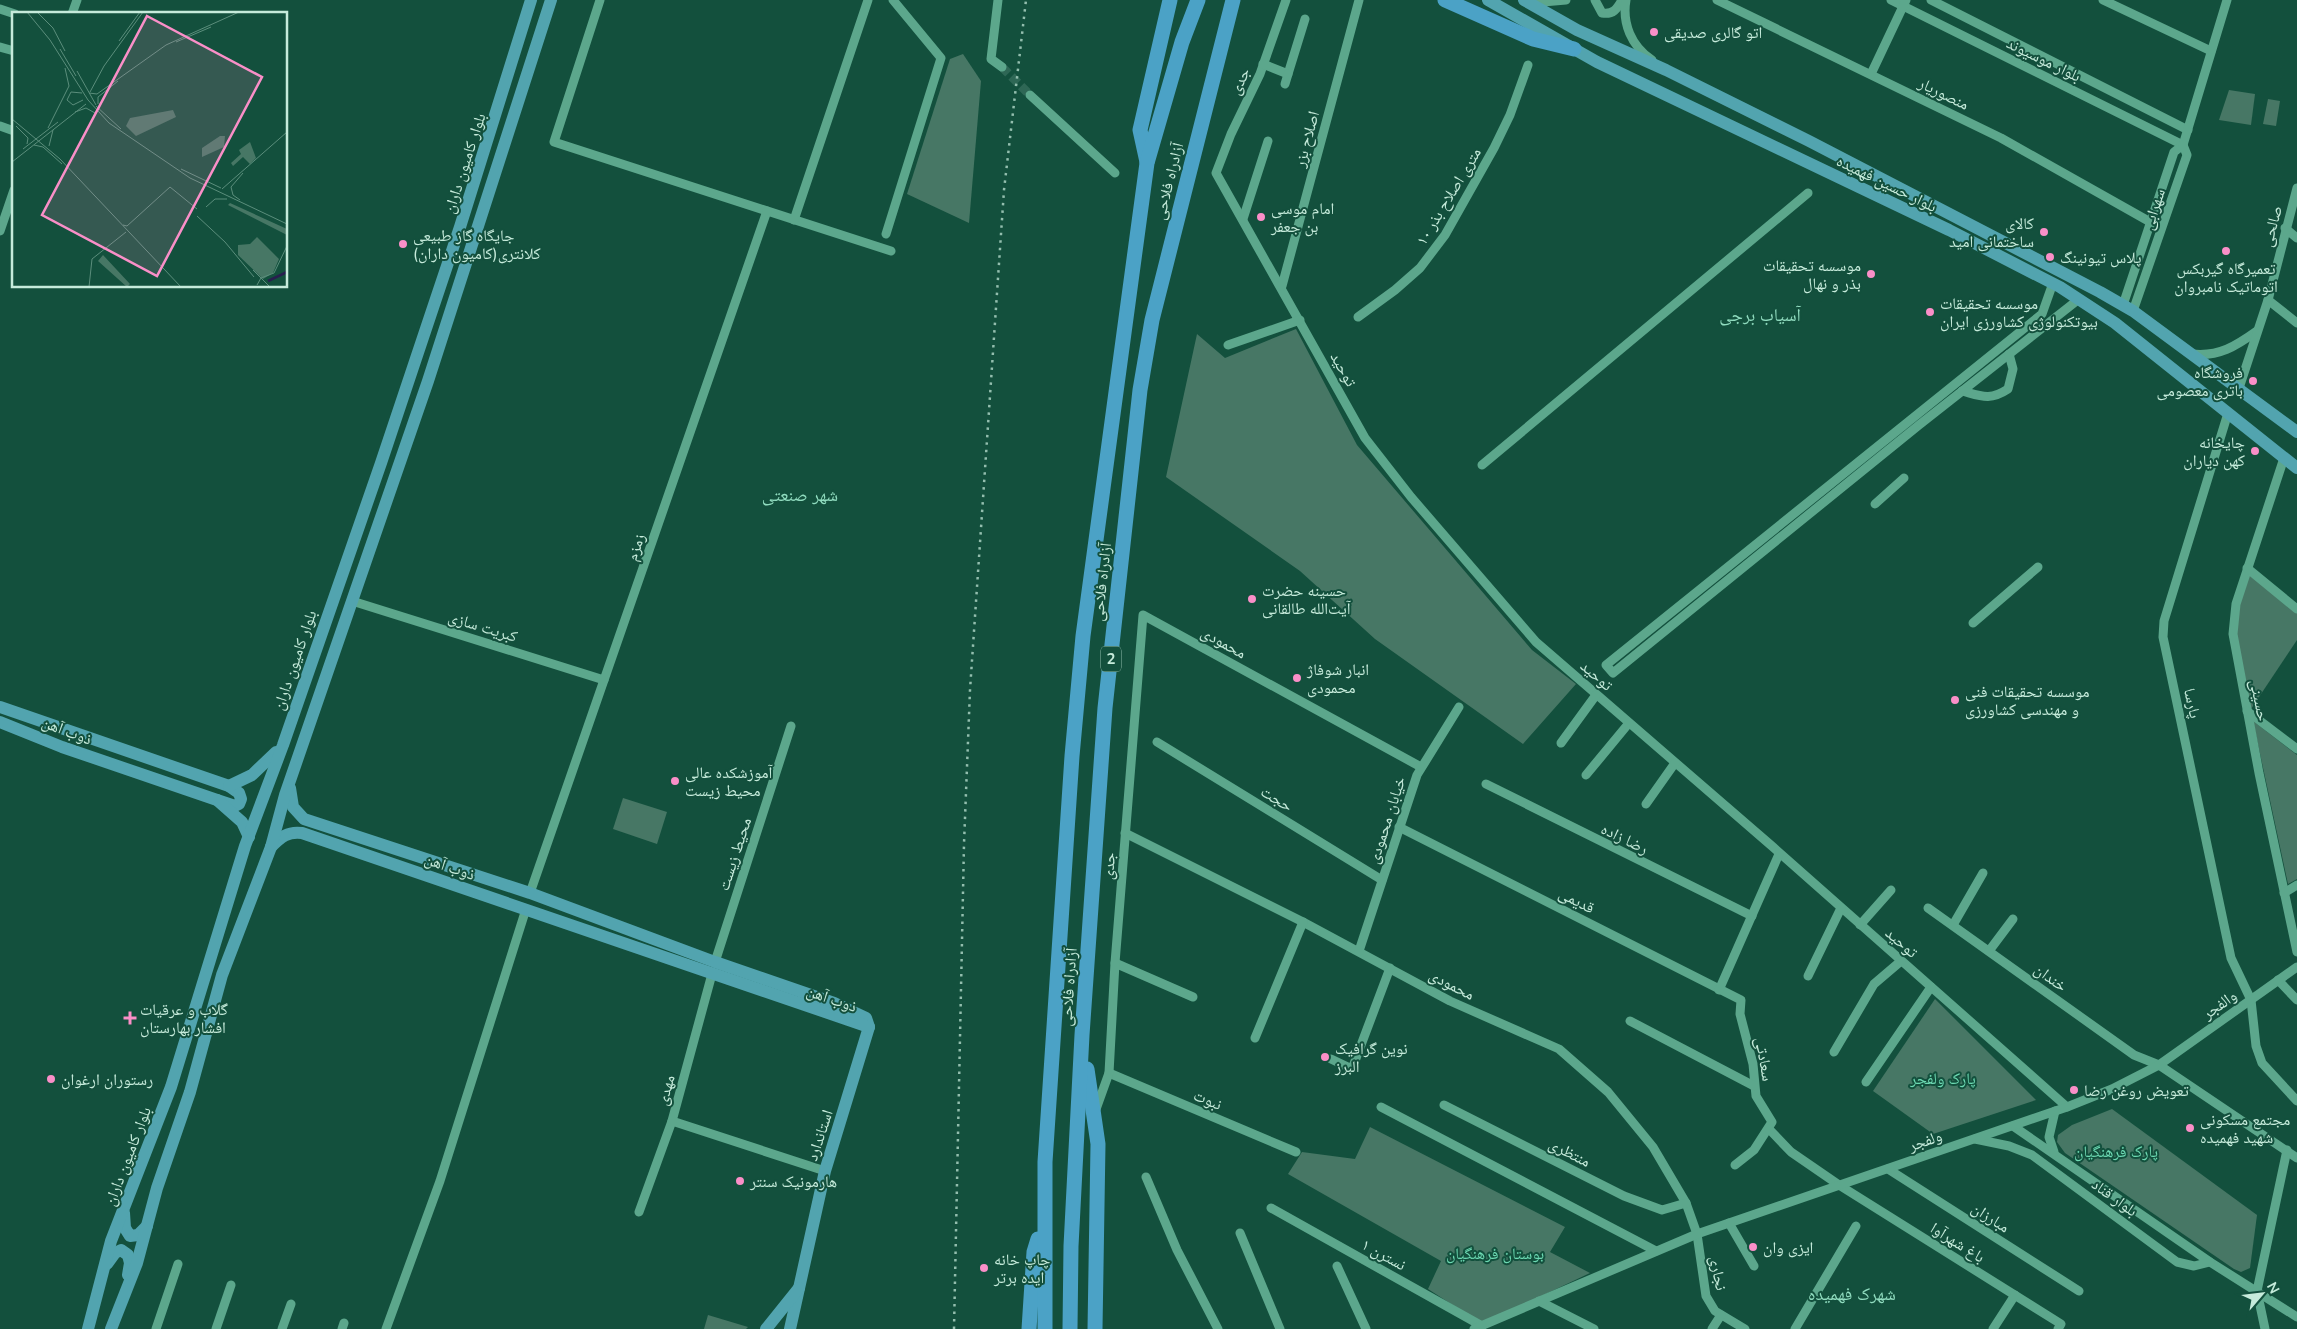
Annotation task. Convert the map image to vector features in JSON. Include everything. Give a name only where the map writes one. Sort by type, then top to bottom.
[{"type":"highway","points":[[1147,163],[1140,130],[1170,0]]},
{"type":"highway","name":"آزادراه فلاحی","points":[[1046,1329],[1045,1162],[1072,756],[1082,646],[1147,163],[1182,42],[1198,0]]},
{"type":"highway","name":"آزادراه فلاحی","points":[[1070,1329],[1071,1246],[1082,1035],[1105,708],[1140,390],[1152,320],[1227,19],[1234,0]]},
{"type":"highway","points":[[1227,19],[1243,0]]},
{"type":"highway","points":[[1445,0],[1533,40],[1574,49]]},
{"type":"highway","points":[[1082,1035],[1098,1144],[1095,1329]]},
{"type":"highway","points":[[1029,1329],[1034,1252],[1044,1218]]},
{"type":"main road","name":"بلوار کامیون داران","points":[[88,1329],[111,1241],[171,1087],[249,837],[381,462],[460,227],[531,0]]},
{"type":"main road","name":"بلوار کامیون داران","points":[[111,1329],[137,1263],[157,1188],[190,1092],[222,975],[271,847],[290,782],[428,381],[551,0]]},
{"type":"main road","name":"بلوار حسین فهمیده","points":[[1488,0],[1574,49],[1949,230],[2052,283],[2115,323],[2297,468]]},
{"type":"main road","name":"بلوار حسین فهمیده","points":[[1524,0],[1577,30],[1666,70],[2062,271],[2128,308],[2297,432]]},
{"type":"main road","points":[[1822,169],[1830,152]]},
{"type":"main road","points":[[318,639],[336,647]]},
{"type":"main road","name":"ذوب آهن","points":[[0,707],[230,786]]},
{"type":"main road","name":"ذوب آهن","points":[[0,722],[62,747],[218,800],[242,822],[249,837]]},
{"type":"main road","points":[[218,800],[235,806],[239,804],[241,799],[239,793],[230,786],[252,775],[283,744]]},
{"type":"main road","name":"ذوب آهن","points":[[290,782],[293,807],[304,819],[530,893],[713,968],[869,1027]]},
{"type":"main road","name":"ذوب آهن","points":[[271,847],[282,836],[293,832],[302,833],[526,909],[713,968]]},
{"type":"main road","name":"استاندارد","points":[[790,1329],[802,1284],[825,1171],[869,1027]]},
{"type":"main road","points":[[123,1210],[125,1228],[130,1236],[138,1235],[147,1226]]},
{"type":"main road","points":[[105,1266],[115,1253],[121,1250],[128,1254],[130,1263],[125,1290]]},
{"type":"main road","name":"استاندارد","points":[[766,1329],[802,1284]]},
{"type":"street","points":[[73,12],[77,0]]},
{"type":"street","points":[[600,0],[554,142],[891,251]]},
{"type":"street","points":[[794,220],[868,0]]},
{"type":"street","points":[[886,234],[941,58],[893,0]]},
{"type":"street","points":[[998,0],[991,59],[1002,66]]},
{"type":"street","name":"جدی","points":[[1216,173],[1231,134],[1263,64],[1286,0]]},
{"type":"street","name":"اصلاح بزر","points":[[1282,286],[1359,0]]},
{"type":"street","points":[[1534,0],[1543,2],[1566,0]]},
{"type":"street","points":[[1595,0],[1602,13],[1608,14],[1616,10],[1624,0]]},
{"type":"street","points":[[1624,0],[1624,18],[1630,34],[1645,55],[1666,70]]},
{"type":"street","name":"منصوریار","points":[[1717,0],[2000,138],[2152,223]]},
{"type":"street","name":"بلوار موسیوند","points":[[1891,0],[1905,3],[2183,144]]},
{"type":"street","name":"بلوار موسیوند","points":[[1931,0],[2188,130]]},
{"type":"street","points":[[2103,0],[2212,51]]},
{"type":"street","name":"سهرابی","points":[[2128,308],[2174,152],[2183,144],[2188,130],[2227,0]]},
{"type":"street","points":[[1871,74],[1905,3]]},
{"type":"street","points":[[0,9],[12,13]]},
{"type":"street","points":[[1286,84],[1306,19]]},
{"type":"street","points":[[1263,64],[1288,74]]},
{"type":"street","name":"۱۰ متری اصلاح بذر","points":[[1358,317],[1395,290],[1420,268],[1445,235],[1510,116],[1528,65]]},
{"type":"street","points":[[1030,95],[1115,173]]},
{"type":"street","points":[[1244,219],[1268,141]]},
{"type":"street","name":"سهرابی","points":[[2128,308],[2187,155],[2183,144]]},
{"type":"street","name":"توحید","points":[[1216,173],[1282,286],[1365,438],[1411,497],[1536,642],[2067,1107]]},
{"type":"street","name":"صالحی","points":[[2239,388],[2268,300],[2285,228],[2297,188]]},
{"type":"street","points":[[1482,465],[1808,193]]},
{"type":"street","points":[[0,229],[12,196]]},
{"type":"street","name":"زمزم","points":[[530,893],[767,211]]},
{"type":"street","points":[[2285,228],[2297,238]]},
{"type":"street","points":[[2052,283],[2042,314],[1606,665],[1613,673],[2008,354],[2079,299]]},
{"type":"street","points":[[2268,300],[2297,323]]},
{"type":"street","points":[[1228,345],[1300,320]]},
{"type":"street","points":[[2192,354],[2218,353],[2237,346],[2257,331]]},
{"type":"street","points":[[1962,391],[1985,397],[1998,396],[2008,389],[2013,369],[2008,354]]},
{"type":"street","name":"پارسا","points":[[2228,413],[2164,621],[2164,637],[2231,958],[2251,1000],[2256,1046],[2262,1063],[2297,1101]]},
{"type":"street","name":"حسینی","points":[[2284,458],[2236,604],[2233,634],[2297,952]]},
{"type":"street","points":[[1875,504],[1904,478]]},
{"type":"street","points":[[1973,623],[2038,566]]},
{"type":"street","points":[[2247,568],[2297,609]]},
{"type":"street","name":"کبریت سازی","points":[[352,601],[604,680]]},
{"type":"street","name":"جدی","points":[[1094,1116],[1109,1072],[1115,963],[1143,615]]},
{"type":"street","name":"محمودی","points":[[1143,615],[1421,767]]},
{"type":"street","points":[[1562,743],[1596,695]]},
{"type":"street","name":"خیابان محمودی","points":[[1359,951],[1421,767],[1459,707]]},
{"type":"street","points":[[2247,711],[2297,749]]},
{"type":"street","points":[[1586,775],[1628,722]]},
{"type":"street","name":"محیط زیست","points":[[713,968],[791,726]]},
{"type":"street","name":"حجت","points":[[1157,742],[1382,880]]},
{"type":"street","points":[[1646,804],[1675,763]]},
{"type":"street","name":"رضا زاده","points":[[1486,784],[1752,916]]},
{"type":"street","name":"قدیمی","points":[[1400,826],[1741,1000]]},
{"type":"street","name":"محمودی","points":[[1125,833],[1303,922],[1450,1001],[1560,1049],[1608,1092],[1653,1148],[1686,1203],[1697,1234]]},
{"type":"street","points":[[1719,990],[1779,854]]},
{"type":"street","points":[[1953,925],[1983,873]]},
{"type":"street","points":[[2284,894],[2297,885]]},
{"type":"street","points":[[1860,925],[1891,890]]},
{"type":"street","points":[[1808,976],[1841,908]]},
{"type":"street","name":"خندان","points":[[1928,908],[2134,1055],[2159,1065],[2297,1158]]},
{"type":"street","points":[[386,1329],[440,1181],[526,909]]},
{"type":"street","points":[[1989,951],[2013,920]]},
{"type":"street","points":[[1255,1038],[1303,922]]},
{"type":"street","points":[[1834,1052],[1874,984],[1900,961]]},
{"type":"street","points":[[1115,963],[1193,997]]},
{"type":"street","name":"والفجر","points":[[2159,1065],[2297,967]]},
{"type":"street","name":"مهدی","points":[[639,1212],[672,1121],[713,968]]},
{"type":"street","points":[[1331,1059],[1352,1069],[1390,968]]},
{"type":"street","points":[[2278,980],[2297,1000]]},
{"type":"street","points":[[1866,1082],[1931,987]]},
{"type":"street","name":"سعادتی","points":[[1741,1000],[1740,1014],[1753,1064],[1756,1096],[1772,1122],[1769,1129]]},
{"type":"street","points":[[1630,1021],[1754,1086]]},
{"type":"street","name":"ولفجر","points":[[1478,1327],[1697,1234],[2067,1107],[2159,1065]]},
{"type":"street","name":"نبوت","points":[[1109,1072],[1296,1152]]},
{"type":"street","name":"منتظری","points":[[1444,1105],[1624,1196],[1662,1210],[1686,1203]]},
{"type":"street","points":[[1381,1107],[1656,1252]]},
{"type":"street","points":[[2055,1111],[2049,1137],[2056,1155]]},
{"type":"street","points":[[672,1121],[825,1171]]},
{"type":"street","name":"بلوار قناد","points":[[2013,1126],[2210,1262],[2297,1317]]},
{"type":"street","points":[[1735,1165],[1754,1150],[1769,1129]]},
{"type":"street","name":"باغ شهرآوا","points":[[1769,1129],[1791,1152],[1839,1186],[2015,1296],[2059,1326]]},
{"type":"street","name":"بلوار قناد","points":[[1974,1139],[2014,1147],[2032,1155],[2177,1262],[2194,1266],[2210,1262]]},
{"type":"street","points":[[2265,1329],[2257,1291],[2287,1150]]},
{"type":"street","name":"مبارزان","points":[[1888,1168],[2079,1291]]},
{"type":"street","points":[[1146,1177],[1177,1250],[1218,1329]]},
{"type":"street","name":"نسترن ۱","points":[[1271,1208],[1478,1327]]},
{"type":"street","points":[[1729,1223],[1754,1266]]},
{"type":"street","points":[[1795,1329],[1856,1226]]},
{"type":"street","points":[[1240,1233],[1280,1329]]},
{"type":"street","name":"نجاری","points":[[1697,1234],[1706,1296],[1715,1311],[1745,1329]]},
{"type":"street","points":[[156,1329],[178,1264]]},
{"type":"street","points":[[1337,1266],[1366,1329]]},
{"type":"street","points":[[216,1329],[231,1285]]},
{"type":"street","points":[[1993,1329],[2015,1296]]},
{"type":"street","points":[[1539,1301],[1594,1329]]},
{"type":"street","points":[[282,1329],[291,1304]]},
{"type":"street","points":[[1712,1329],[1721,1315]]},
{"type":"green space","points":[[963,54],[981,81],[969,223],[907,194],[950,59]]},
{"type":"green space","points":[[2229,90],[2255,94],[2251,125],[2219,120]]},
{"type":"green space","points":[[2268,99],[2280,101],[2276,126],[2263,124]]},
{"type":"green space","points":[[1296,329],[1357,445],[1532,650],[1576,684],[1523,744],[1375,639],[1300,571],[1166,477],[1197,334],[1225,358]]},
{"type":"green space","points":[[2249,574],[2297,613],[2297,640],[2251,709],[2235,634],[2239,605]]},
{"type":"green space","points":[[2253,721],[2297,755],[2297,879],[2288,884]]},
{"type":"green space","points":[[623,798],[667,812],[657,844],[613,829]]},
{"type":"green space","name":"پارک ولفجر","points":[[1935,999],[2036,1100],[1933,1134],[1873,1091]]},
{"type":"green space","name":"پارک فرهنگیان","points":[[2112,1109],[2257,1215],[2250,1268],[2241,1272],[2234,1269],[2065,1153],[2057,1142],[2058,1135],[2072,1125]]},
{"type":"green space","name":"بوستان فرهنگیان","points":[[1370,1127],[1565,1227],[1550,1252],[1590,1273],[1482,1324],[1428,1289],[1441,1261],[1288,1174],[1302,1152],[1355,1159]]},
{"type":"green space","points":[[708,1315],[748,1327],[746,1329],[704,1329]]},
{"type":"tunnel","points":[[1002,67],[1030,95]]},
{"type":"railway","points":[[954,1329],[964,844],[970,690],[1004,190],[1026,0]]},
{"type":"place","name":"اتو گالری صدیقی","points":[[1654,32]]},
{"type":"place","name":"امام موسی بن جعفر","points":[[1261,217]]},
{"type":"place","name":"کالای ساختمانی امید","points":[[2044,232]]},
{"type":"place","name":"جایگاه گاز طبیعی کلانتری(کامیون داران)","points":[[403,244]]},
{"type":"place","name":"تعمیرگاه گیربکس اتوماتیک نامبروان","points":[[2226,251]]},
{"type":"place","name":"پلاس تیونینگ","points":[[2050,257]]},
{"type":"place","name":"موسسه تحقیقات بذر و نهال","points":[[1871,274]]},
{"type":"place","name":"موسسه تحقیقات بیوتکنولوژی کشاورزی ایران","points":[[1930,312]]},
{"type":"place","name":"فروشگاه باتری معصومی","points":[[2253,381]]},
{"type":"place","name":"چایخانه کهن دیاران","points":[[2255,451]]},
{"type":"place","name":"حسینه حضرت آیت‌الله طالقانی","points":[[1252,599]]},
{"type":"place","name":"انبار شوفاژ محمودی","points":[[1297,678]]},
{"type":"place","name":"موسسه تحقیقات فنی و مهندسی کشاورزی","points":[[1955,700]]},
{"type":"place","name":"آموزشکده عالی محیط زیست","points":[[675,781]]},
{"type":"place","name":"گلاب و عرقیات افشار بهارستان","points":[[130,1018]]},
{"type":"place","name":"نوین گرافیک البرز","points":[[1325,1057]]},
{"type":"place","name":"رستوران ارغوان","points":[[51,1079]]},
{"type":"place","name":"تعویض روغن رضا","points":[[2074,1090]]},
{"type":"place","name":"مجتمع مسکونی شهید فهمیده","points":[[2190,1128]]},
{"type":"place","name":"هارمونیک سنتر","points":[[740,1181]]},
{"type":"place","name":"ایزی وان","points":[[1753,1247]]},
{"type":"place","name":"چاپ خانه ایده برتر","points":[[984,1268]]},
{"type":"district","name":"آسیاب برجی","points":[[1760,315]]},
{"type":"district","name":"شهر صنعتی","points":[[800,495]]},
{"type":"district","name":"شهرک فهمیده","points":[[1852,1294]]}]
